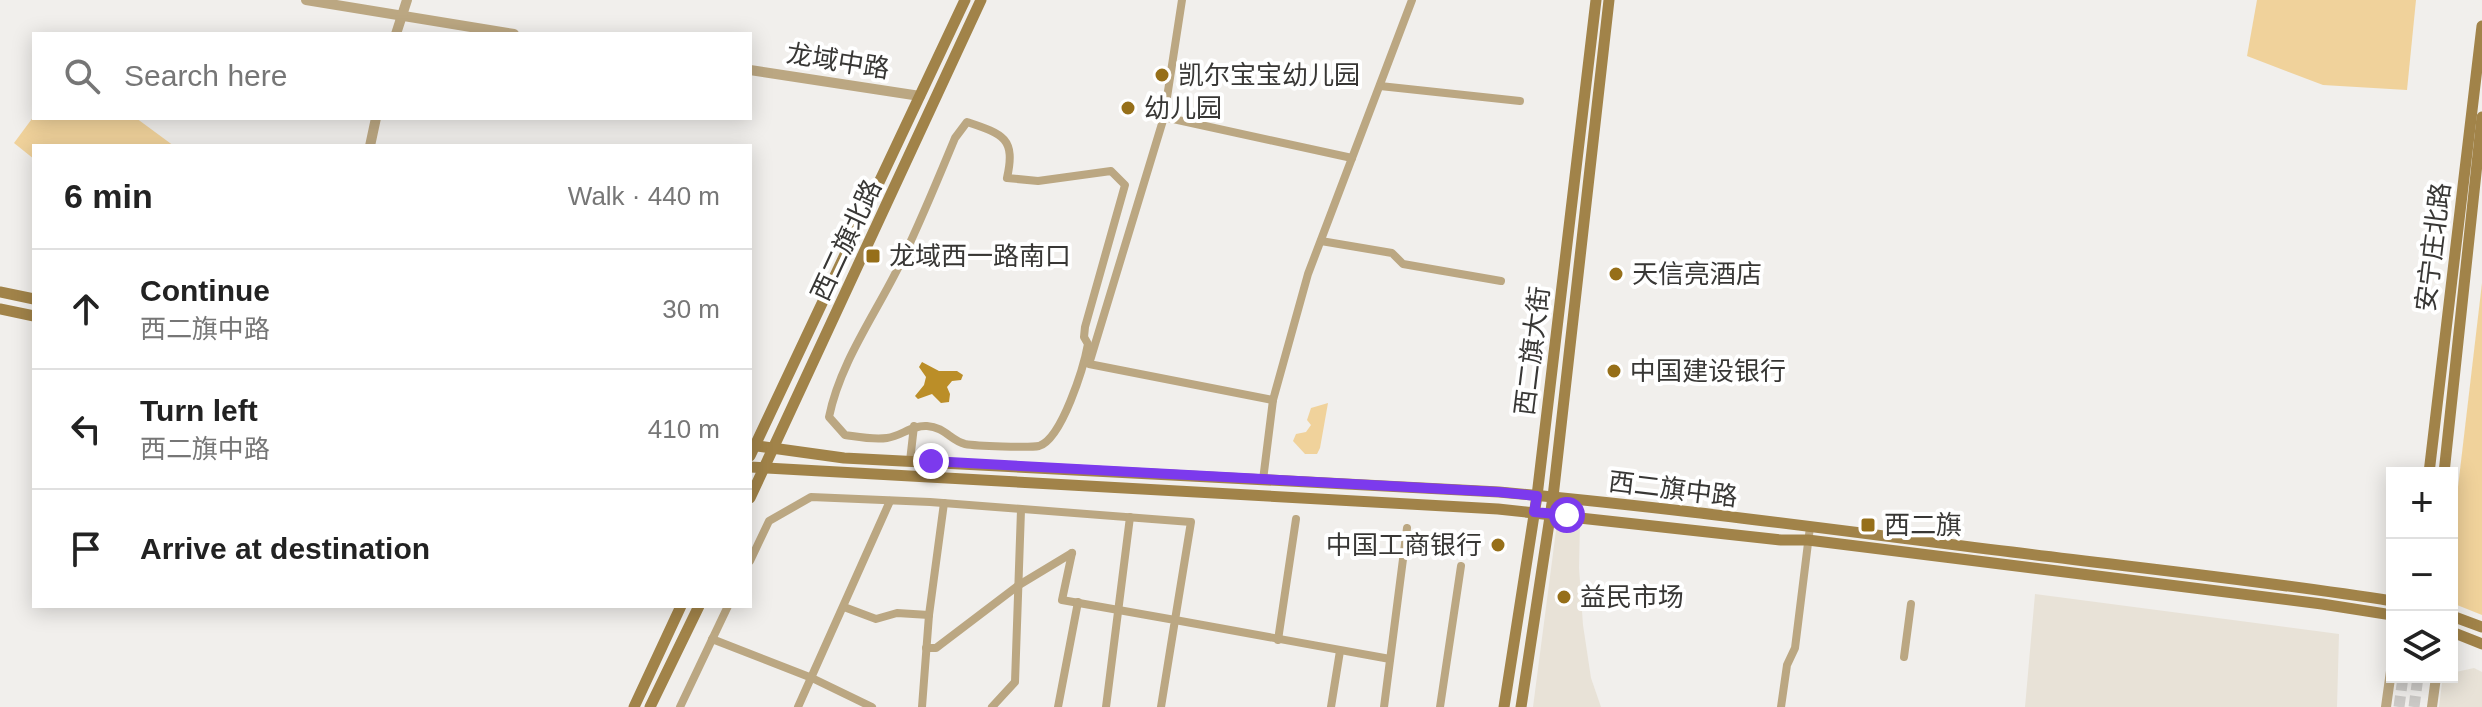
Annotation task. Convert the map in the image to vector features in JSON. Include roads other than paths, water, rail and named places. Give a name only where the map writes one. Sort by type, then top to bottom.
[{"type":"main road","name":"西二旗北路","points":[[752,447],[965,0]]},
{"type":"main road","name":"西二旗北路","points":[[752,494],[981,0]]},
{"type":"main road","name":"西二旗大街","points":[[1504,707],[1537,496],[1596,0]]},
{"type":"main road","name":"西二旗大街","points":[[1521,707],[1553,497],[1609,0]]},
{"type":"main road","name":"安宁庄北路","points":[[2430,467],[2482,26]]},
{"type":"main road","name":"安宁庄北路","points":[[2445,467],[2482,117]]},
{"type":"main road","points":[[0,292],[32,299]]},
{"type":"main road","points":[[0,309],[32,316]]},
{"type":"main road","name":"西二旗中路","points":[[752,449],[773,448],[830,457],[1553,497],[2311,588],[2386,600]]},
{"type":"main road","name":"西二旗中路","points":[[752,467],[1534,512],[1781,540],[1808,540],[2386,614]]},
{"type":"main road","points":[[634,707],[680,608]]},
{"type":"main road","points":[[650,707],[698,608]]},
{"type":"main road","points":[[2458,618],[2482,627]]},
{"type":"main road","points":[[2458,634],[2482,644]]},
{"type":"street","points":[[306,0],[501,32]]},
{"type":"street","points":[[396,32],[407,0]]},
{"type":"street","points":[[1182,0],[1164,117],[1089,364],[1273,400]]},
{"type":"street","points":[[1263,480],[1273,400],[1308,274],[1412,0]]},
{"type":"street","name":"龙域中路","points":[[752,70],[920,96]]},
{"type":"street","points":[[1380,86],[1520,101]]},
{"type":"street","points":[[1164,117],[1352,158]]},
{"type":"street","points":[[370,144],[376,120]]},
{"type":"street","points":[[967,122],[994,131],[1006,140],[1011,147],[1007,178],[1038,181],[1111,171],[1125,185],[1085,327],[1084,337],[1088,344],[1084,360],[1055,432],[1038,446],[963,444],[944,430],[933,426],[914,426],[891,438],[845,435],[829,417],[831,403],[901,262],[961,127],[967,122]]},
{"type":"street","points":[[1321,241],[1392,253],[1403,264],[1501,281]]},
{"type":"street","points":[[910,461],[914,426]]},
{"type":"street","points":[[752,557],[769,521],[805,499],[827,496],[1191,522],[1161,707]]},
{"type":"street","points":[[798,707],[890,501]]},
{"type":"street","points":[[922,707],[929,615],[944,503]]},
{"type":"street","points":[[992,707],[1015,682],[1021,510]]},
{"type":"street","points":[[1106,707],[1130,517]]},
{"type":"street","points":[[1278,640],[1296,519]]},
{"type":"street","points":[[1781,707],[1788,661],[1795,648],[1810,527]]},
{"type":"street","points":[[1384,707],[1407,528]]},
{"type":"street","points":[[926,648],[936,648],[1019,585],[1072,553],[1062,600],[1390,659]]},
{"type":"street","points":[[1440,707],[1461,566]]},
{"type":"street","points":[[1058,707],[1078,602]]},
{"type":"street","points":[[1904,657],[1911,604]]},
{"type":"street","points":[[844,607],[876,619],[897,613],[929,615]]},
{"type":"street","points":[[680,707],[727,608]]},
{"type":"street","points":[[712,639],[812,678],[872,707]]},
{"type":"street","points":[[1331,707],[1340,651]]},
{"type":"street","points":[[2386,707],[2389,683]]},
{"type":"street","points":[[2432,707],[2435,683]]},
{"type":"street","points":[[842,707],[848,695]]},
{"type":"tunnel","points":[[2399,707],[2402,683]]},
{"type":"tunnel","points":[[2414,707],[2417,683]]},
{"type":"place","name":"凯尔宝宝幼儿园","points":[[1162,75]]},
{"type":"place","name":"幼儿园","points":[[1128,108]]},
{"type":"place","name":"龙域西一路南口","points":[[873,256]]},
{"type":"place","name":"天信亮酒店","points":[[1616,274]]},
{"type":"place","name":"中国建设银行","points":[[1614,371]]},
{"type":"place","name":"西二旗","points":[[1868,525]]},
{"type":"place","name":"中国工商银行","points":[[1498,545]]},
{"type":"place","name":"益民市场","points":[[1564,597]]}]
